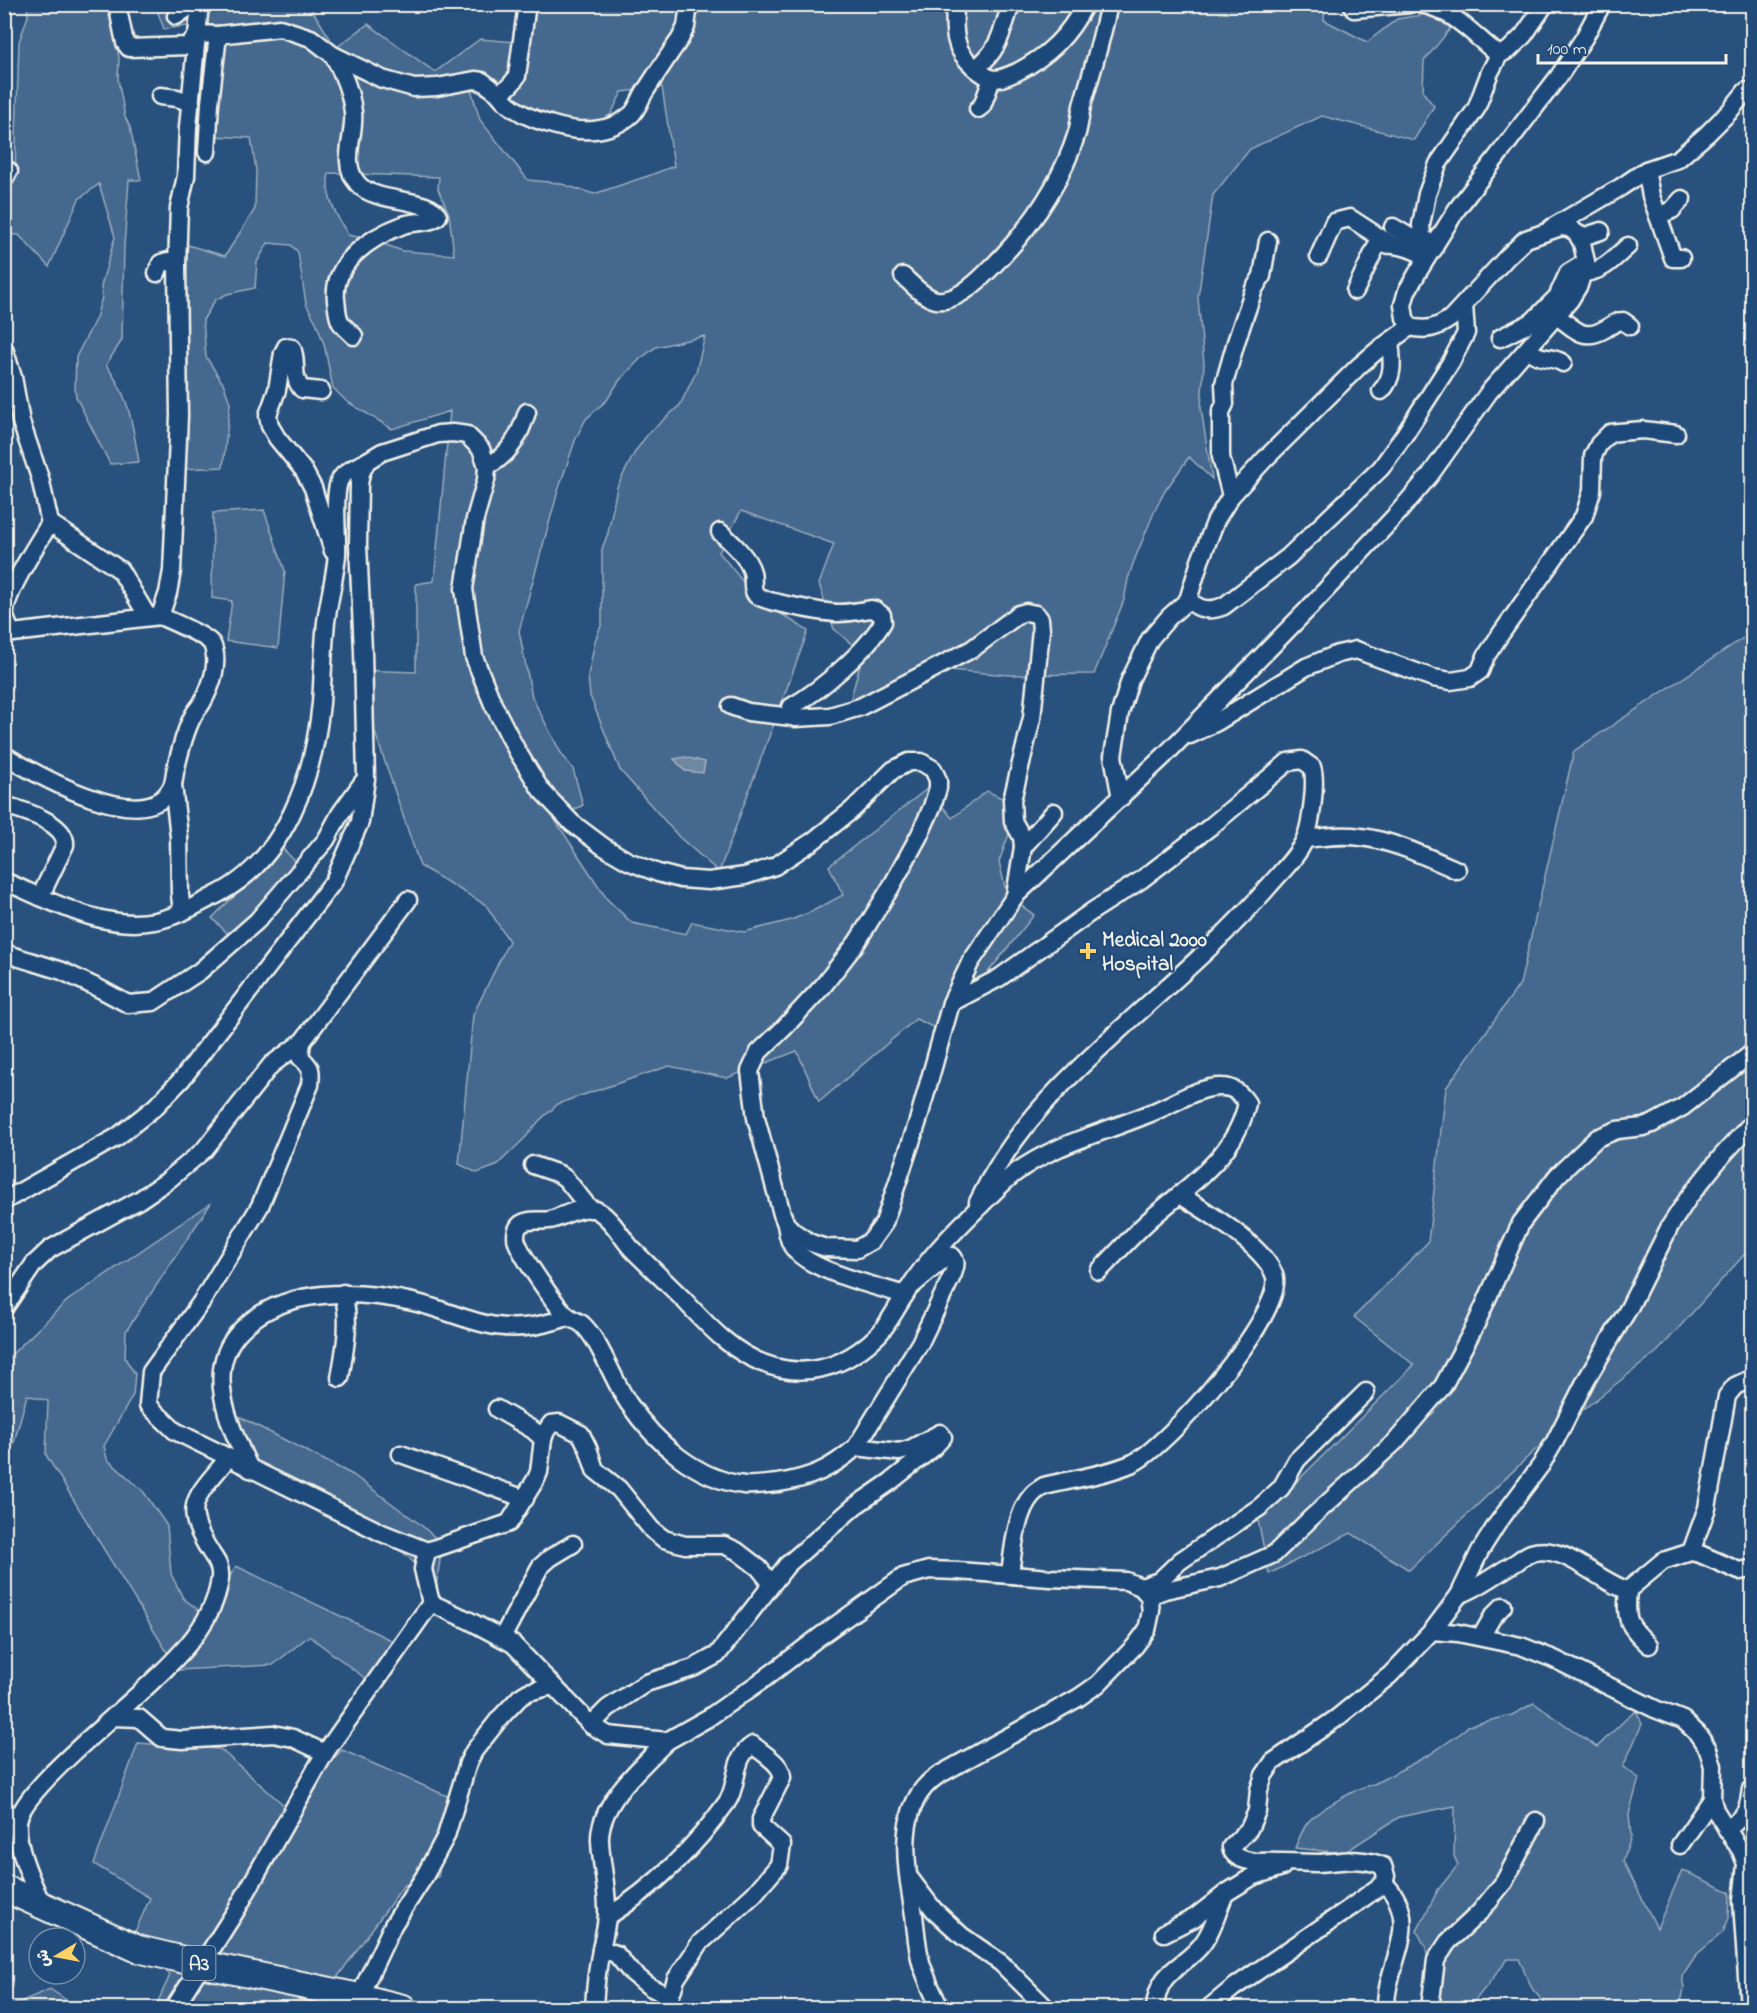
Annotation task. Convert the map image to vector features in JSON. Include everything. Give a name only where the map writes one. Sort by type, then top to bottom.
[{"type":"highway","name":"A3","points":[[7,1894],[42,1905],[138,1949],[403,2008]]},
{"type":"street","points":[[117,4],[124,43],[129,48],[188,46],[198,34]]},
{"type":"street","points":[[176,15],[193,4]]},
{"type":"street","points":[[154,616],[168,593],[172,571],[178,459],[179,208],[186,176],[200,4]]},
{"type":"street","points":[[498,93],[513,83],[517,76],[527,4]]},
{"type":"street","points":[[198,34],[218,35],[280,28],[311,38],[333,55],[366,72],[414,88],[482,81],[498,93],[513,109],[560,128],[589,131],[615,125],[633,113],[680,39],[686,27],[689,4]]},
{"type":"street","points":[[955,4],[957,42],[961,53],[976,68],[992,79],[1008,76],[1040,59],[1055,46],[1085,4]]},
{"type":"street","points":[[976,68],[986,61],[998,46],[1011,4]]},
{"type":"street","points":[[903,276],[922,293],[935,300],[948,299],[974,285],[996,264],[1034,220],[1059,175],[1077,132],[1109,4]]},
{"type":"street","points":[[1352,4],[1354,9],[1410,4]]},
{"type":"street","points":[[1422,4],[1448,14],[1498,55]]},
{"type":"street","points":[[1429,249],[1422,236],[1421,225],[1427,194],[1438,164],[1464,136],[1498,55],[1510,49],[1524,35],[1545,4]]},
{"type":"street","points":[[1410,327],[1405,318],[1403,305],[1407,291],[1429,249],[1564,68],[1584,38],[1602,4]]},
{"type":"street","points":[[207,152],[218,35]]},
{"type":"street","points":[[333,55],[342,70],[352,101],[354,122],[348,150],[353,175],[359,185],[383,197],[424,205],[435,210],[438,216],[434,219],[405,224],[367,243],[339,275],[335,291],[340,322],[354,336]]},
{"type":"street","points":[[978,109],[982,106],[992,79]]},
{"type":"street","points":[[1542,233],[1622,187],[1646,170],[1678,159],[1729,112],[1746,91]]},
{"type":"street","points":[[160,96],[191,103]]},
{"type":"street","points":[[1646,170],[1653,203],[1673,258],[1681,258]]},
{"type":"street","points":[[1658,216],[1672,210],[1682,199]]},
{"type":"street","points":[[1320,256],[1334,222],[1350,218],[1390,244]]},
{"type":"street","points":[[1393,226],[1429,249]]},
{"type":"street","points":[[786,1224],[800,1237],[826,1248],[857,1249],[872,1241],[884,1223],[901,1176],[951,1003],[970,963],[1016,896],[1121,798],[1178,741],[1308,609],[1397,514],[1430,475],[1489,392],[1557,316],[1579,285],[1585,267],[1578,234],[1569,228],[1561,227],[1526,239],[1451,318],[1440,325],[1424,330],[1410,327],[1390,341],[1359,366],[1329,395],[1231,496],[1216,520],[1188,600],[1157,629],[1130,680],[1120,713],[1113,756],[1121,798]]},
{"type":"street","points":[[1580,238],[1601,231]]},
{"type":"street","points":[[1231,496],[1221,457],[1221,412],[1225,404],[1224,384],[1254,289],[1262,276],[1268,241]]},
{"type":"street","points":[[1355,291],[1377,245],[1390,244],[1412,249],[1429,249]]},
{"type":"street","points":[[1500,338],[1532,322],[1557,297],[1568,273],[1585,267],[1595,272],[1611,263],[1628,246]]},
{"type":"street","points":[[157,273],[161,263],[168,261],[177,266]]},
{"type":"street","points":[[1188,600],[1205,610],[1214,610],[1224,606],[1288,557],[1381,468],[1451,362],[1466,333],[1464,305]]},
{"type":"street","points":[[1557,316],[1578,333],[1589,335],[1599,333],[1617,321],[1623,321],[1629,326]]},
{"type":"street","points":[[1382,391],[1392,375],[1390,341]]},
{"type":"street","points":[[321,391],[302,389],[297,384],[296,356],[292,348],[286,347],[277,390],[268,415],[270,426],[304,471],[318,504],[332,550],[337,554]]},
{"type":"street","points":[[4,348],[13,377],[21,422],[40,478],[50,524],[14,586],[5,615],[8,634],[154,616],[204,636],[212,645],[214,673],[203,702],[193,716],[175,770],[173,785],[179,836],[182,911]]},
{"type":"street","points":[[1528,349],[1535,355],[1545,359],[1556,359],[1563,363]]},
{"type":"street","points":[[487,466],[499,460],[511,448],[527,412]]},
{"type":"street","points":[[1178,741],[1227,716],[1306,667],[1338,654],[1356,650],[1433,678],[1451,681],[1470,678],[1480,671],[1486,656],[1500,635],[1584,516],[1592,490],[1593,456],[1599,444],[1610,433],[1643,430],[1676,434]]},
{"type":"street","points":[[6,884],[76,912],[120,923],[157,921],[225,891],[244,878],[264,859],[282,832],[300,795],[309,767],[317,727],[321,704],[326,621],[337,554],[338,484],[343,475],[382,452],[400,445],[438,434],[467,435],[482,449],[487,466],[486,480],[475,519],[464,589],[474,657],[493,704],[517,752],[541,790],[572,823],[604,847],[628,861],[681,879],[709,881],[745,876],[774,866],[813,841],[852,810],[893,770],[909,762],[921,762],[933,769],[938,780],[938,789],[932,807],[891,887],[857,942],[823,986],[759,1052],[750,1071],[756,1118],[793,1249],[804,1259],[824,1269],[907,1292]]},
{"type":"street","points":[[4,1201],[117,1137],[155,1107],[182,1079],[334,881],[360,822],[366,779],[364,661],[358,545],[359,484],[367,461]]},
{"type":"street","points":[[50,524],[120,570],[154,616]]},
{"type":"street","points":[[720,532],[751,569],[754,591],[758,596],[775,602],[837,613],[871,609],[882,615],[883,622],[869,642],[811,693],[791,707],[792,717]]},
{"type":"street","points":[[731,706],[748,712],[807,719],[830,716],[860,707],[972,649],[1019,614],[1026,612],[1036,614],[1040,619],[1041,630],[1032,718],[1012,800],[1013,821],[1022,837],[1023,847],[1016,896]]},
{"type":"street","points":[[4,755],[44,778],[89,797],[118,805],[142,806],[155,803],[162,800],[173,785]]},
{"type":"street","points":[[951,1003],[999,978],[1094,910],[1141,880],[1210,827],[1288,762],[1296,760],[1308,763],[1312,767],[1315,783],[1305,839],[1288,865],[1250,909],[1058,1089],[1005,1153],[972,1214]]},
{"type":"street","points":[[4,953],[62,971],[128,1004],[153,1002],[200,971],[257,921],[326,840],[340,814],[366,779]]},
{"type":"street","points":[[4,805],[27,811],[61,832],[65,839],[65,845],[40,897]]},
{"type":"street","points":[[1023,847],[1054,812]]},
{"type":"street","points":[[1305,839],[1350,836],[1379,840],[1457,870]]},
{"type":"street","points":[[4,1308],[34,1264],[50,1249],[139,1200],[184,1168],[204,1150],[271,1065],[302,1042],[408,900]]},
{"type":"street","points":[[302,1042],[300,1056],[310,1066],[312,1073],[309,1085],[260,1206],[202,1301],[151,1372],[148,1405],[176,1431],[382,1533],[427,1551],[508,1523],[525,1499],[539,1472],[546,1431],[551,1424],[559,1423],[581,1434],[596,1470],[619,1489],[652,1530],[664,1539],[684,1545],[724,1545],[737,1551],[759,1568],[771,1583]]},
{"type":"street","points":[[594,2008],[595,1982],[608,1917],[600,1843],[602,1824],[613,1801],[667,1741],[708,1718],[903,1577],[929,1570],[1010,1574],[1126,1581],[1145,1591],[1165,1590],[1221,1578],[1274,1554],[1389,1449],[1443,1386],[1471,1333],[1521,1222],[1557,1176],[1597,1138],[1617,1130],[1652,1124],[1683,1107],[1752,1053]]},
{"type":"street","points":[[907,1292],[945,1258],[952,1256],[955,1259],[953,1274],[920,1343],[856,1447],[840,1461],[819,1473],[799,1480],[746,1485],[721,1480],[676,1456],[651,1431],[628,1403],[588,1332],[582,1325],[568,1317],[542,1284],[517,1241],[516,1231],[524,1222],[532,1220],[545,1221],[578,1210],[598,1211],[630,1247],[722,1338],[745,1354],[767,1365],[783,1370],[813,1371],[833,1366],[854,1355],[879,1334],[907,1292],[926,1264],[1013,1174],[1034,1160],[1201,1091],[1221,1087],[1234,1090],[1242,1095],[1247,1103],[1236,1133],[1224,1151],[1209,1169],[1153,1216],[1100,1271]]},
{"type":"street","points":[[1209,2008],[1233,1988],[1384,1883],[1386,1876],[1383,1866],[1371,1861],[1357,1859],[1318,1863],[1245,1861],[1232,1852],[1231,1847],[1249,1829],[1257,1811],[1259,1790],[1264,1775],[1273,1762],[1365,1697],[1390,1675],[1432,1631],[1459,1595],[1480,1551],[1555,1441],[1586,1380],[1629,1308],[1670,1226],[1689,1197],[1752,1123]]},
{"type":"street","points":[[533,1165],[559,1174],[590,1209]]},
{"type":"street","points":[[1010,1574],[1023,1509],[1032,1494],[1044,1486],[1134,1462],[1163,1440],[1195,1408],[1223,1375],[1270,1302],[1275,1286],[1274,1275],[1259,1254],[1223,1224],[1180,1194]]},
{"type":"street","points":[[250,1469],[225,1411],[221,1390],[222,1370],[227,1349],[236,1335],[266,1310],[287,1302],[342,1293],[414,1302],[496,1326],[518,1328],[542,1326],[568,1317]]},
{"type":"street","points":[[340,1378],[347,1320],[342,1293]]},
{"type":"street","points":[[1691,1552],[1707,1508],[1726,1396],[1736,1386],[1752,1378]]},
{"type":"street","points":[[1145,1591],[1180,1561],[1260,1507],[1281,1488],[1297,1460],[1366,1392]]},
{"type":"street","points":[[497,1409],[533,1430],[543,1439]]},
{"type":"street","points":[[591,1725],[608,1708],[646,1683],[693,1668],[717,1655],[736,1634],[771,1583],[787,1565],[855,1506],[933,1448],[943,1437],[940,1433],[910,1449],[899,1452],[856,1447]]},
{"type":"street","points":[[401,1454],[525,1499]]},
{"type":"street","points":[[42,1905],[28,1870],[11,1814],[29,1800],[46,1779],[189,1644],[210,1610],[217,1594],[220,1566],[196,1526],[194,1512],[198,1496],[228,1458]]},
{"type":"street","points":[[502,1638],[540,1567],[573,1544]]},
{"type":"street","points":[[174,2008],[237,1909],[324,1753],[431,1603],[423,1569],[427,1551]]},
{"type":"street","points":[[1459,1595],[1482,1585],[1530,1554],[1540,1552],[1557,1554],[1586,1567],[1615,1587],[1628,1590]]},
{"type":"street","points":[[1649,1645],[1636,1634],[1626,1615],[1628,1590],[1663,1561],[1691,1552],[1739,1571],[1752,1569]]},
{"type":"street","points":[[940,2008],[921,1963],[908,1876],[906,1847],[915,1800],[927,1783],[1078,1698],[1098,1684],[1135,1646],[1147,1630],[1151,1611],[1145,1591]]},
{"type":"street","points":[[431,1603],[513,1644],[576,1712],[591,1725],[608,1735],[667,1741]]},
{"type":"street","points":[[1481,1637],[1493,1616],[1503,1606]]},
{"type":"street","points":[[1432,1631],[1481,1637],[1521,1646],[1683,1720],[1697,1732],[1708,1749],[1713,1767],[1712,1799],[1715,1810],[1741,1851],[1746,1864],[1742,1901],[1750,1979],[1749,2008]]},
{"type":"street","points":[[359,1997],[393,1925],[424,1877],[446,1836],[468,1763],[474,1751],[520,1698],[528,1692],[553,1686]]},
{"type":"street","points":[[113,1717],[139,1718],[162,1738],[182,1740],[273,1734],[293,1738],[324,1753]]},
{"type":"street","points":[[601,1949],[616,1954],[630,1971],[669,2003],[676,1979],[700,1943],[754,1894],[779,1865],[782,1845],[761,1826],[761,1819],[782,1778],[778,1765],[753,1745],[747,1748],[740,1761],[729,1800],[713,1821],[647,1888],[608,1917]]},
{"type":"street","points":[[1727,1830],[1749,1808],[1751,1789]]},
{"type":"street","points":[[1680,1845],[1712,1799]]},
{"type":"street","points":[[1430,2008],[1437,1960],[1448,1942],[1479,1913],[1504,1882],[1536,1821]]},
{"type":"street","points":[[1164,1933],[1194,1918],[1226,1893],[1252,1877],[1298,1862]]},
{"type":"street","points":[[908,1876],[934,1910],[962,1936],[1001,1963],[1046,2008]]},
{"type":"street","points":[[1384,1883],[1395,1894],[1402,1914],[1402,1931],[1386,2008]]},
{"type":"street","points":[[1155,2008],[1166,1976],[1192,1956],[1204,1942],[1214,1926],[1226,1893]]},
{"type":"shaded area","points":[[524,4],[1325,4],[1324,20],[1367,42],[1397,19],[1441,12],[1450,29],[1424,61],[1423,92],[1434,106],[1414,140],[1322,116],[1250,149],[1213,195],[1198,298],[1204,364],[1201,408],[1212,479],[1189,457],[1165,491],[1134,561],[1124,600],[1094,674],[1009,675],[925,668],[850,701],[863,654],[834,629],[819,584],[834,544],[741,511],[719,552],[755,597],[808,631],[719,872],[679,837],[620,770],[590,696],[588,676],[595,641],[602,623],[602,549],[608,533],[617,487],[635,452],[647,435],[680,405],[696,372],[705,336],[656,347],[640,359],[619,381],[607,400],[586,419],[576,438],[558,491],[519,631],[532,697],[561,753],[573,769],[583,805],[555,820],[607,899],[632,923],[686,934],[692,922],[744,932],[791,920],[843,895],[829,866],[928,788],[952,818],[987,791],[1019,806],[999,862],[1007,895],[1034,915],[941,1031],[916,1019],[819,1102],[797,1051],[727,1078],[669,1066],[558,1104],[496,1166],[477,1173],[459,1164],[473,1015],[509,941],[486,905],[420,866],[354,670],[416,672],[416,584],[434,581],[450,411],[392,429],[346,401],[333,388],[324,344],[306,304],[298,252],[291,245],[268,243],[257,262],[255,288],[227,294],[215,300],[203,320],[206,357],[224,385],[230,403],[223,467],[184,469],[181,243],[225,256],[255,209],[256,170],[251,138],[213,136],[194,96],[204,24],[164,29],[155,5],[309,5],[336,48],[368,24],[435,72],[480,39],[515,42]],"holes":[[[662,87],[674,166],[594,194],[558,183],[528,180],[480,120],[471,89],[513,108],[558,119],[599,123],[611,114],[622,92]],[[329,173],[439,177],[438,189],[449,214],[454,255],[403,251],[372,240],[348,235],[330,198]]]},
{"type":"shaded area","points":[[27,5],[106,5],[115,36],[119,58],[118,79],[141,180],[129,180],[124,246],[122,340],[106,365],[125,400],[139,462],[110,464],[76,397],[76,357],[96,318],[102,297],[101,286],[115,237],[99,184],[79,199],[49,267],[19,235],[5,234],[5,210],[15,170],[19,42],[28,16]]},
{"type":"shaded area","points":[[264,510],[285,571],[278,648],[226,641],[232,601],[212,598],[213,513]]},
{"type":"shaded area","points":[[1752,628],[1752,1246],[1658,1351],[1551,1435],[1409,1570],[1351,1533],[1269,1574],[1258,1520],[1414,1365],[1354,1317],[1428,1242],[1446,1088],[1520,984],[1574,751],[1749,634]]},
{"type":"shaded area","points":[[685,757],[705,762],[703,773],[685,771],[674,759]]},
{"type":"shaded area","points":[[282,848],[301,867],[231,937],[212,918]]},
{"type":"shaded area","points":[[211,1203],[126,1331],[125,1358],[135,1374],[133,1395],[104,1446],[107,1459],[143,1491],[167,1526],[171,1574],[183,1598],[206,1616],[236,1566],[397,1643],[412,1625],[436,1585],[404,1553],[247,1458],[238,1416],[353,1475],[421,1525],[442,1546],[435,1594],[379,1689],[309,1636],[273,1665],[178,1670],[46,1455],[48,1401],[27,1395],[5,1476],[5,1366],[11,1355],[67,1301]]},
{"type":"shaded area","points":[[1534,1703],[1597,1747],[1636,1711],[1642,1724],[1623,1767],[1639,1778],[1629,1814],[1631,1837],[1623,1861],[1657,1928],[1682,1870],[1730,1892],[1729,1918],[1723,1932],[1696,1955],[1682,1976],[1684,1988],[1680,2008],[1549,2008],[1533,1990],[1519,1959],[1508,1959],[1469,2008],[1435,2008],[1426,1948],[1417,1931],[1438,1890],[1458,1865],[1454,1856],[1455,1806],[1399,1817],[1344,1853],[1295,1848],[1308,1822],[1339,1800],[1429,1755],[1468,1726],[1512,1715]]},
{"type":"shaded area","points":[[138,1743],[220,1749],[286,1807],[342,1750],[454,1799],[438,1877],[404,1885],[315,2008],[155,2008],[170,1975],[131,1941],[150,1898],[94,1864]]},
{"type":"shaded area","points":[[50,1989],[78,2008],[6,2008]]},
{"type":"place","name":"Medical 2000 Hospital","points":[[1088,951]]}]
